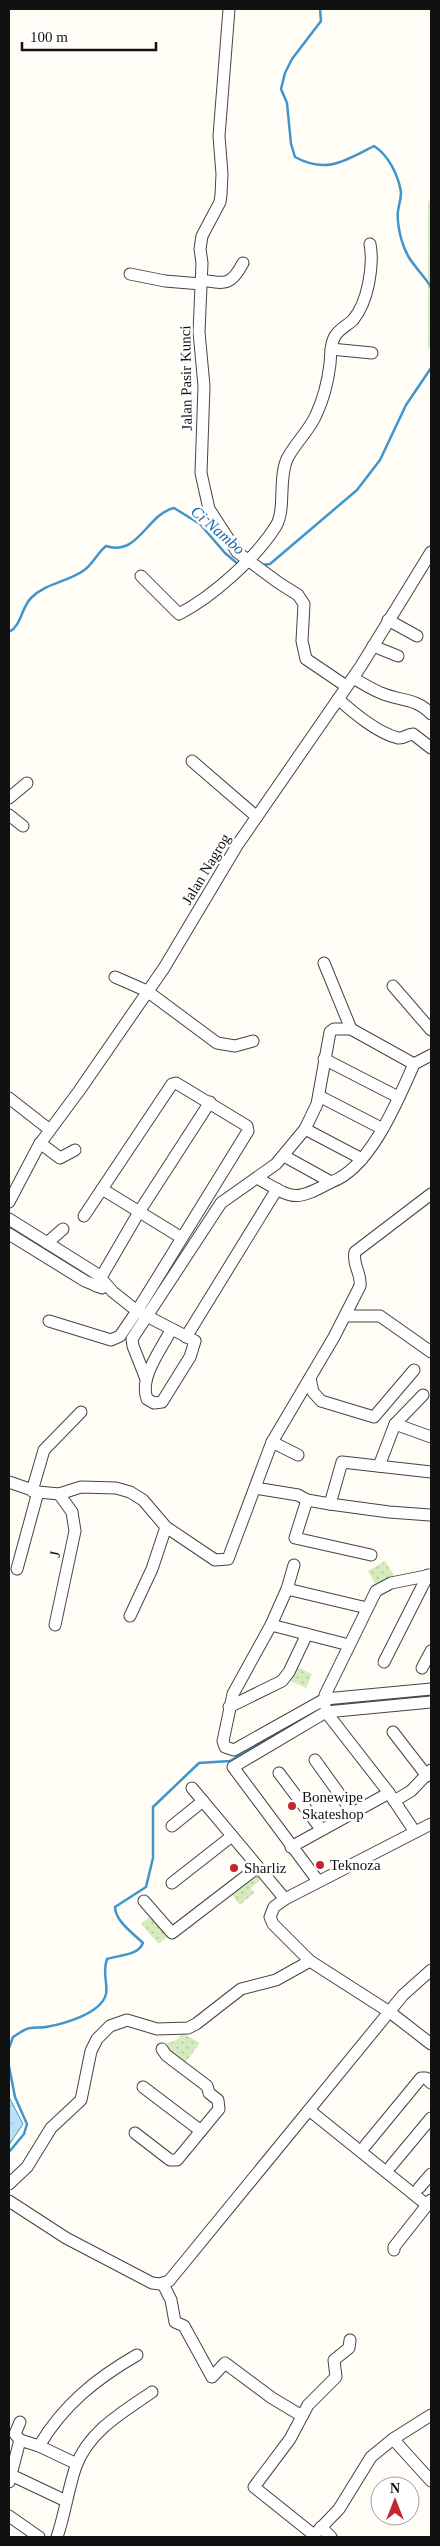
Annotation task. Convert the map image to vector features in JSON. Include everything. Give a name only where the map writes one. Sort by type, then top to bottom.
[{"type":"street","name":"Jalan Pasir Kunci","points":[[229,9],[219,136],[222,174],[221,194],[220,202],[202,236],[199,332],[204,386],[201,473],[210,509],[236,552],[249,566],[298,595],[304,604],[302,642],[306,659],[350,682]]},
{"type":"street","points":[[141,576],[179,614],[249,566],[278,522],[287,460],[316,416],[330,365],[334,338],[340,329],[352,320],[361,305],[372,267],[370,244]]},
{"type":"street","points":[[130,274],[165,282],[224,284],[231,281],[243,263]]},
{"type":"street","points":[[331,349],[372,353]]},
{"type":"street","name":"Jalan Nagrog","points":[[9,1202],[40,1143],[164,968],[224,866],[350,682],[388,620],[430,558]]},
{"type":"street","points":[[388,620],[417,636]]},
{"type":"street","points":[[373,646],[398,656]]},
{"type":"street","points":[[350,682],[400,699],[410,699],[431,714]]},
{"type":"street","points":[[338,699],[370,724],[396,738],[413,734],[431,748]]},
{"type":"street","points":[[192,761],[257,817]]},
{"type":"street","points":[[9,798],[27,783]]},
{"type":"street","points":[[9,815],[23,826]]},
{"type":"street","points":[[324,963],[352,1028]]},
{"type":"street","points":[[115,977],[147,991],[216,1043],[235,1046],[253,1041]]},
{"type":"street","points":[[393,986],[431,1030]]},
{"type":"street","points":[[49,1321],[115,1340],[142,1314],[220,1203],[257,1178],[284,1156],[305,1129],[318,1096],[330,1032],[334,1029],[352,1028],[414,1064]]},
{"type":"street","points":[[257,1178],[289,1196],[301,1197],[351,1170],[362,1159],[381,1128],[414,1064],[431,1055]]},
{"type":"street","points":[[324,1059],[398,1097]]},
{"type":"street","points":[[84,1216],[172,1084],[180,1083],[247,1126],[248,1131],[182,1238],[142,1314],[132,1339],[146,1379]]},
{"type":"street","points":[[318,1096],[381,1128]]},
{"type":"street","points":[[9,1098],[50,1130]]},
{"type":"street","points":[[99,1282],[139,1212],[210,1102]]},
{"type":"street","points":[[305,1129],[362,1159]]},
{"type":"street","points":[[40,1143],[60,1158],[74,1150]]},
{"type":"street","points":[[284,1156],[331,1182]]},
{"type":"street","points":[[102,1189],[182,1238]]},
{"type":"street","points":[[186,1337],[277,1189]]},
{"type":"street","points":[[9,1482],[35,1492],[59,1494],[76,1487],[119,1489],[142,1500],[166,1527],[215,1560],[226,1560],[231,1552],[272,1442],[346,1316],[361,1284],[353,1260],[355,1252],[431,1194]]},
{"type":"street","points":[[9,1219],[47,1243],[142,1314],[195,1341],[195,1346],[162,1402],[154,1403],[147,1400],[145,1393],[146,1379],[171,1330]]},
{"type":"street","points":[[47,1243],[63,1229]]},
{"type":"street","points":[[9,1234],[99,1282]]},
{"type":"street","points":[[346,1316],[380,1316],[431,1352]]},
{"type":"street","points":[[310,1378],[313,1392],[321,1401],[374,1417],[414,1370]]},
{"type":"street","points":[[379,1466],[395,1424],[423,1395]]},
{"type":"street","points":[[17,1569],[44,1450],[82,1412]]},
{"type":"street","points":[[395,1424],[431,1438]]},
{"type":"street","points":[[272,1442],[298,1455]]},
{"type":"street","points":[[330,1504],[342,1462],[431,1472]]},
{"type":"street","points":[[255,1488],[298,1495],[307,1500],[330,1504],[389,1512],[430,1515]]},
{"type":"street","name":"J","points":[[55,1625],[75,1531],[72,1512],[59,1494]]},
{"type":"street","points":[[307,1500],[295,1538],[370,1555]]},
{"type":"street","points":[[130,1616],[152,1569],[166,1527]]},
{"type":"street","points":[[294,1565],[287,1589],[271,1624],[237,1684],[228,1707],[223,1741],[225,1747],[234,1750],[325,1699],[431,1689]]},
{"type":"street","points":[[415,1832],[392,1797],[326,1712],[325,1699],[376,1591],[390,1583],[430,1575]]},
{"type":"street","points":[[384,1662],[430,1575]]},
{"type":"street","points":[[287,1589],[367,1608]]},
{"type":"street","points":[[271,1624],[349,1645]]},
{"type":"street","points":[[228,1707],[282,1682],[308,1634]]},
{"type":"street","points":[[422,1668],[431,1651]]},
{"type":"street","points":[[318,1881],[233,1770],[233,1767],[326,1712],[431,1702]]},
{"type":"street","points":[[291,1847],[353,1813],[411,1791],[429,1773],[394,1732]]},
{"type":"street","points":[[314,1760],[353,1813]]},
{"type":"street","points":[[279,1773],[321,1829]]},
{"type":"street","points":[[192,1788],[284,1899]]},
{"type":"street","points":[[172,1826],[203,1801]]},
{"type":"street","points":[[431,1824],[284,1899],[271,1910],[271,1921],[310,1961],[390,2013],[431,2044]]},
{"type":"street","points":[[172,1883],[232,1836]]},
{"type":"street","points":[[144,1900],[172,1933],[258,1867]]},
{"type":"street","points":[[9,2184],[27,2167],[51,2128],[81,2100],[91,2051],[97,2039],[110,2026],[127,2020],[148,2028],[188,2028],[196,2024],[241,1989],[276,1980],[310,1961]]},
{"type":"street","points":[[9,2201],[66,2238],[152,2283],[163,2284],[169,2281],[403,1995],[431,1970]]},
{"type":"street","points":[[135,2133],[170,2160],[177,2160],[219,2109],[218,2100],[209,2093],[207,2086],[163,2049],[163,2029]]},
{"type":"street","points":[[365,2146],[421,2078],[426,2078],[431,2083]]},
{"type":"street","points":[[143,2087],[201,2131]]},
{"type":"street","points":[[309,2110],[429,2202],[394,2247],[394,2250]]},
{"type":"street","points":[[391,2166],[431,2118]]},
{"type":"street","points":[[420,2188],[431,2174]]},
{"type":"street","points":[[163,2284],[171,2300],[175,2322],[184,2326],[212,2377],[225,2363],[272,2398],[302,2416]]},
{"type":"street","points":[[331,2537],[316,2533],[254,2487],[290,2439],[302,2416],[317,2394],[336,2378],[334,2360],[349,2348],[350,2340]]},
{"type":"street","points":[[39,2446],[46,2434],[81,2392],[138,2355]]},
{"type":"street","points":[[57,2537],[77,2464],[99,2431],[113,2418],[152,2392]]},
{"type":"street","points":[[316,2533],[345,2501],[368,2462],[393,2439],[431,2415]]},
{"type":"street","points":[[20,2422],[15,2434],[20,2440],[39,2446],[77,2464]]},
{"type":"street","points":[[393,2439],[431,2481]]},
{"type":"street","points":[[20,2440],[10,2478],[66,2500]]},
{"type":"street","points":[[9,2516],[39,2537]]},
{"type":"green space","points":[[431,197],[431,343],[428,350],[428,203]]},
{"type":"green space","points":[[385,1561],[394,1576],[377,1587],[368,1571]]},
{"type":"green space","points":[[297,1667],[312,1674],[306,1688],[291,1681]]},
{"type":"green space","points":[[255,1873],[260,1880],[251,1888],[254,1893],[240,1905],[231,1894]]},
{"type":"green space","points":[[151,1916],[168,1936],[159,1944],[141,1924]]},
{"type":"green space","points":[[182,2033],[200,2043],[185,2063],[171,2052],[167,2043],[177,2040]]},
{"type":"water","points":[[9,2097],[23,2124],[9,2145]]},
{"type":"waterway","name":"Ci Nambo","points":[[320,9],[321,21],[292,59],[285,73],[281,89],[287,103],[291,144],[295,157],[316,165],[326,165],[344,161],[374,146],[384,154],[392,166],[400,185],[401,194],[398,211],[400,235],[410,259],[431,287]]},
{"type":"waterway","name":"Ci Nambo","points":[[262,565],[270,564],[357,490],[380,460],[406,405],[431,368]]},
{"type":"waterway","name":"Ci Nambo","points":[[9,632],[17,625],[28,602],[37,593],[83,571],[106,546],[117,548],[126,546],[156,518],[174,508],[200,524],[225,553],[239,565]]},
{"type":"waterway","points":[[328,1706],[431,1695]]},
{"type":"waterway","points":[[9,2048],[13,2037],[26,2029],[46,2027],[71,2021],[97,2007],[103,2001],[106,1994],[105,1968],[107,1959],[132,1953],[143,1943],[121,1922],[115,1907],[146,1887],[153,1858],[153,1807],[199,1763],[230,1761],[323,1707]]},
{"type":"waterway","points":[[9,2066],[15,2097],[27,2124],[24,2134],[9,2152]]},
{"type":"place","name":"Bonewipe Skateshop","points":[[292,1806]]},
{"type":"place","name":"Teknoza","points":[[320,1865]]},
{"type":"place","name":"Sharliz","points":[[234,1868]]}]
